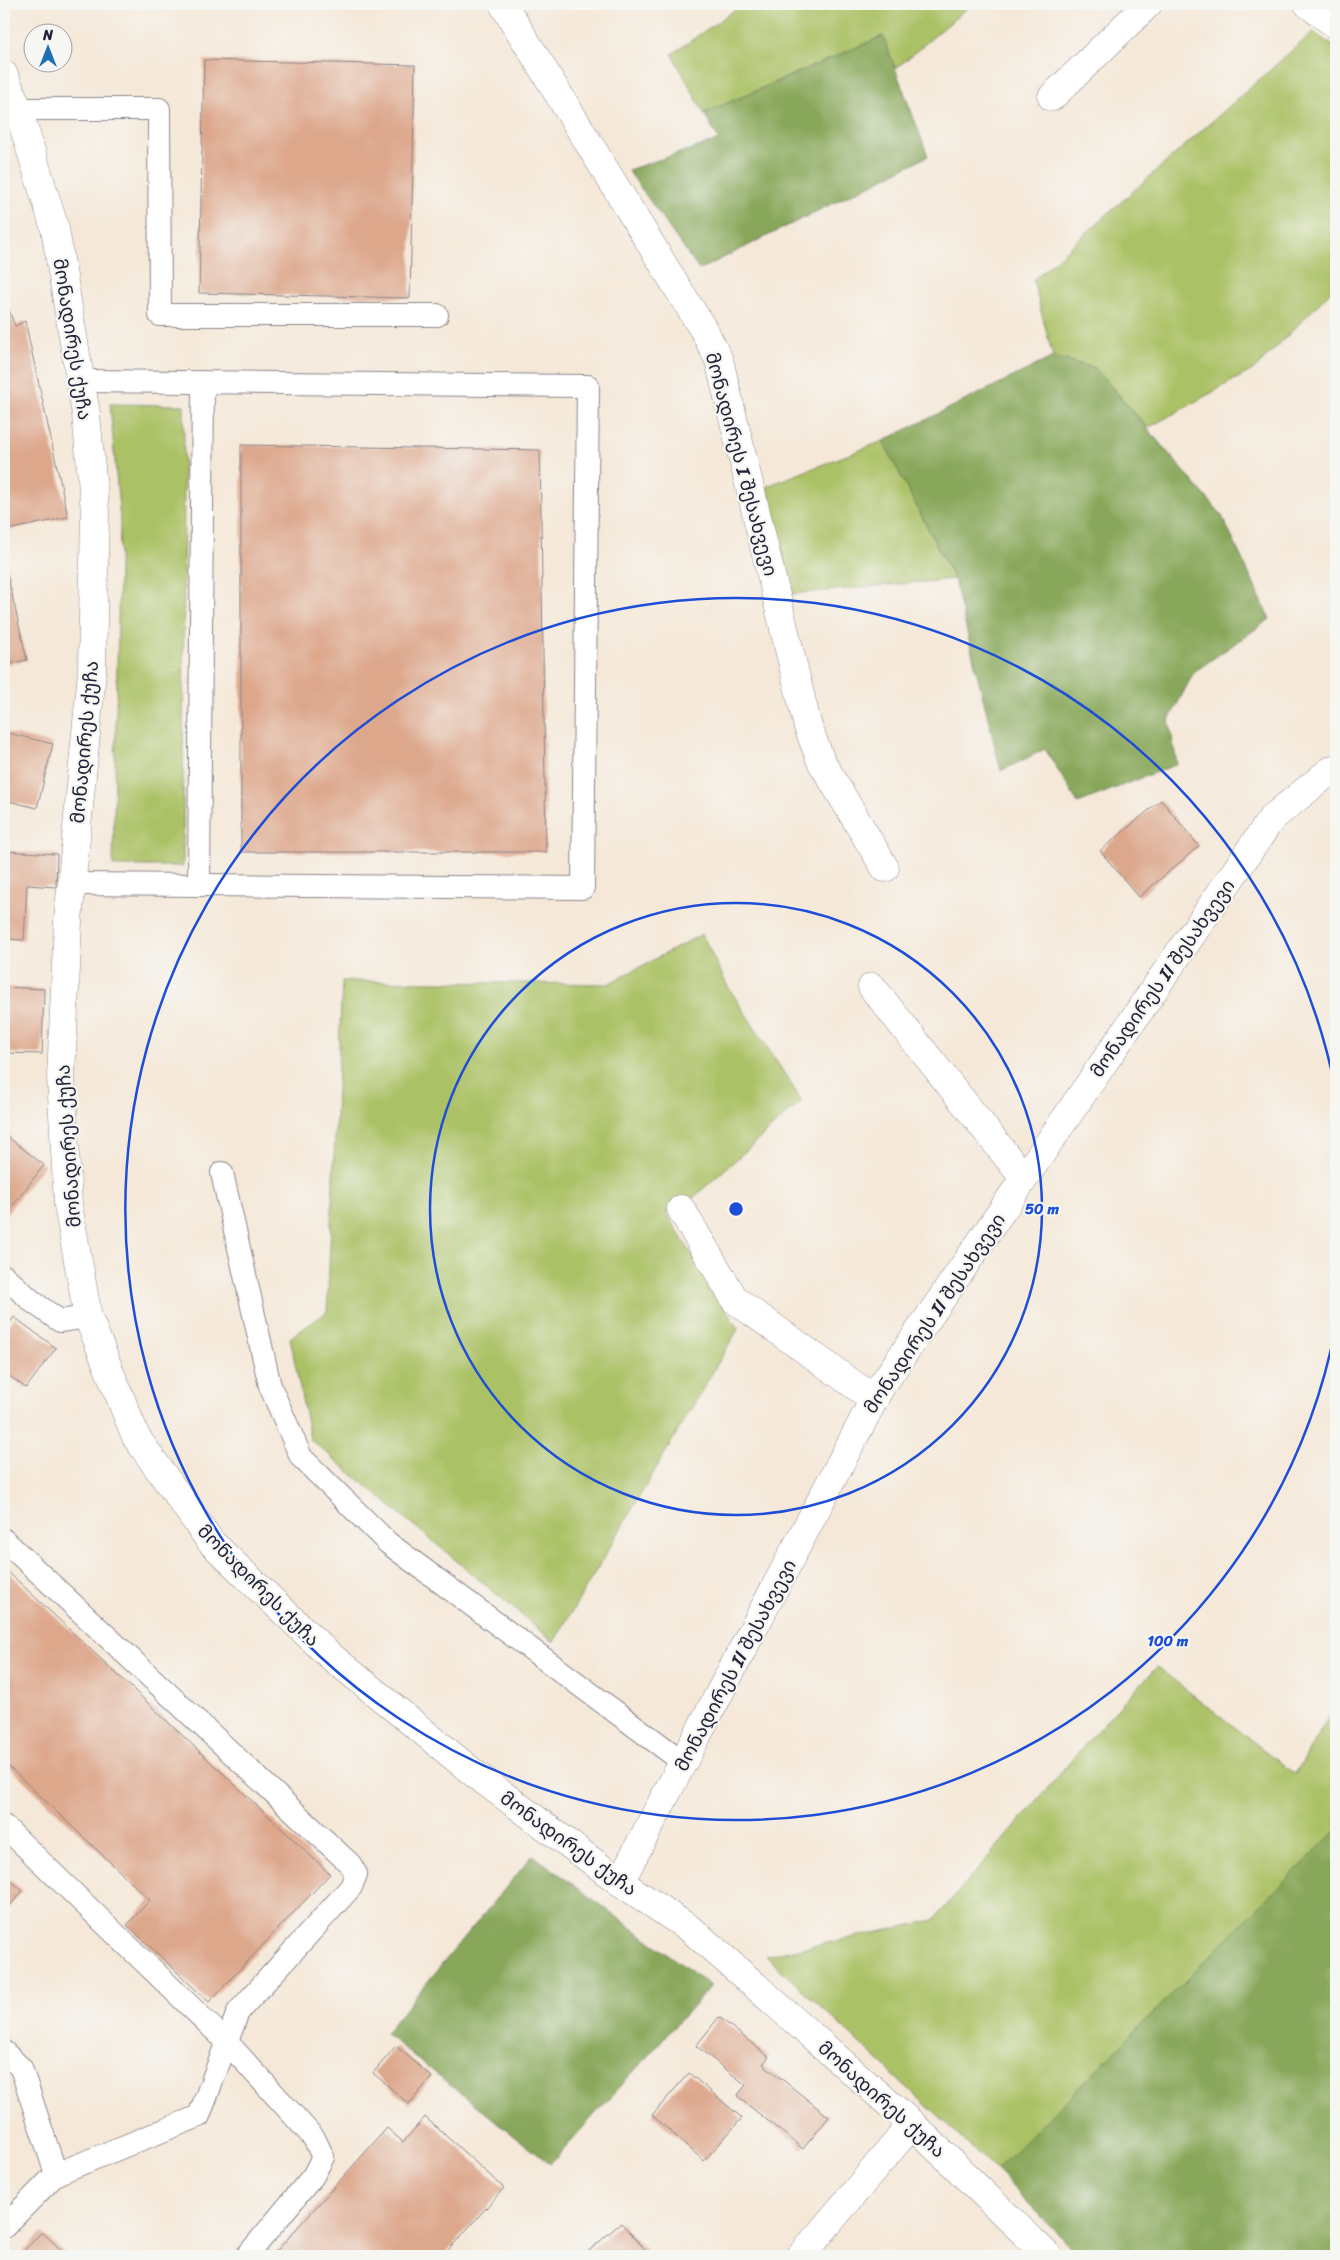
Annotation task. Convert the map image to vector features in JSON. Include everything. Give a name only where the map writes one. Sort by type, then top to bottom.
[{"type":"street","name":"მონადირეს I შესახვევი","points":[[503,4],[706,334],[719,360],[808,727],[821,761],[885,868]]},
{"type":"street","points":[[1052,97],[1148,4]]},
{"type":"street","points":[[1308,4],[1336,25]]},
{"type":"street","name":"მონადირეს ქუჩა","points":[[4,75],[18,109],[55,228],[86,414],[95,511],[92,671],[72,884],[61,1077],[68,1205],[88,1317],[136,1437],[211,1542],[328,1654],[475,1774],[620,1882],[693,1931],[912,2124],[1048,2256]]},
{"type":"street","name":"მონადირეს II შესახვევი","points":[[620,1882],[874,1399],[1272,818],[1336,768]]},
{"type":"street","points":[[872,987],[1024,1178]]},
{"type":"street","points":[[681,1209],[735,1300],[874,1399]]},
{"type":"street","points":[[801,2256],[912,2124]]},
{"type":"lane","points":[[18,109],[159,109],[160,315],[437,315]]},
{"type":"lane","points":[[72,884],[583,888],[588,386],[81,381]]},
{"type":"lane","points":[[199,885],[203,382]]},
{"type":"lane","points":[[222,1173],[270,1386],[301,1457],[388,1543],[683,1762]]},
{"type":"lane","points":[[4,1276],[33,1302],[60,1321],[88,1317]]},
{"type":"lane","points":[[4,1540],[350,1864],[356,1874],[351,1887],[238,2012],[198,2116],[56,2174],[4,2227]]},
{"type":"lane","points":[[4,1826],[227,2042],[314,2138],[323,2157],[313,2176],[247,2256]]},
{"type":"lane","points":[[4,2052],[21,2068],[56,2174]]},
{"type":"green space","points":[[743,4],[972,4],[894,70],[883,36],[704,113],[672,54]]},
{"type":"green space","points":[[1313,32],[1336,48],[1336,286],[1256,368],[1148,428],[1095,368],[1053,357],[1033,280]]},
{"type":"green space","points":[[883,36],[928,156],[699,270],[628,170],[719,140],[704,113]]},
{"type":"green space","points":[[1053,357],[1095,368],[1221,514],[1270,619],[1194,672],[1169,720],[1177,764],[1078,803],[1045,749],[1001,771],[954,579],[883,441]]},
{"type":"green space","points":[[110,404],[184,405],[183,866],[113,866],[120,521]]},
{"type":"green space","points":[[883,441],[954,579],[792,594],[767,486]]},
{"type":"green space","points":[[702,934],[727,985],[802,1101],[694,1197],[666,1213],[738,1329],[554,1642],[310,1439],[290,1338],[327,1312],[342,981],[608,984]]},
{"type":"green space","points":[[1157,1667],[1295,1774],[1336,1704],[1336,1830],[996,2170],[766,1956],[934,1920],[1103,1724]]},
{"type":"green space","points":[[1336,1830],[1336,2256],[1080,2256],[996,2170]]},
{"type":"green space","points":[[533,1855],[711,1986],[550,2164],[385,2033]]},
{"type":"building","points":[[204,60],[415,65],[410,298],[199,293]]},
{"type":"building","points":[[4,297],[15,326],[25,321],[68,517],[4,531]]},
{"type":"building","points":[[241,445],[540,450],[546,852],[241,852]]},
{"type":"building","points":[[4,560],[27,660],[4,665]]},
{"type":"building","points":[[4,732],[53,744],[37,808],[4,800]]},
{"type":"building","points":[[1161,800],[1199,846],[1139,897],[1100,851]]},
{"type":"building","points":[[4,851],[57,854],[56,887],[27,885],[24,940],[4,939]]},
{"type":"building","points":[[4,987],[44,989],[42,1054],[4,1053]]},
{"type":"building","points":[[4,1134],[44,1165],[4,1217]]},
{"type":"building","points":[[14,1317],[56,1348],[26,1388],[4,1372],[4,1331]]},
{"type":"building","points":[[4,1568],[330,1874],[209,2002],[127,1925],[150,1900],[4,1762]]},
{"type":"building","points":[[4,1874],[23,1891],[4,1912]]},
{"type":"building","points":[[719,2017],[769,2057],[763,2064],[829,2117],[803,2149],[737,2096],[746,2085],[696,2046]]},
{"type":"building","points":[[396,2046],[432,2077],[409,2104],[373,2073]]},
{"type":"building","points":[[689,2073],[742,2118],[704,2161],[652,2115]]},
{"type":"building","points":[[425,2117],[504,2188],[443,2256],[272,2256],[387,2128],[403,2142]]},
{"type":"building","points":[[621,2223],[651,2256],[583,2256]]},
{"type":"building","points":[[42,2232],[68,2256],[19,2256]]}]
